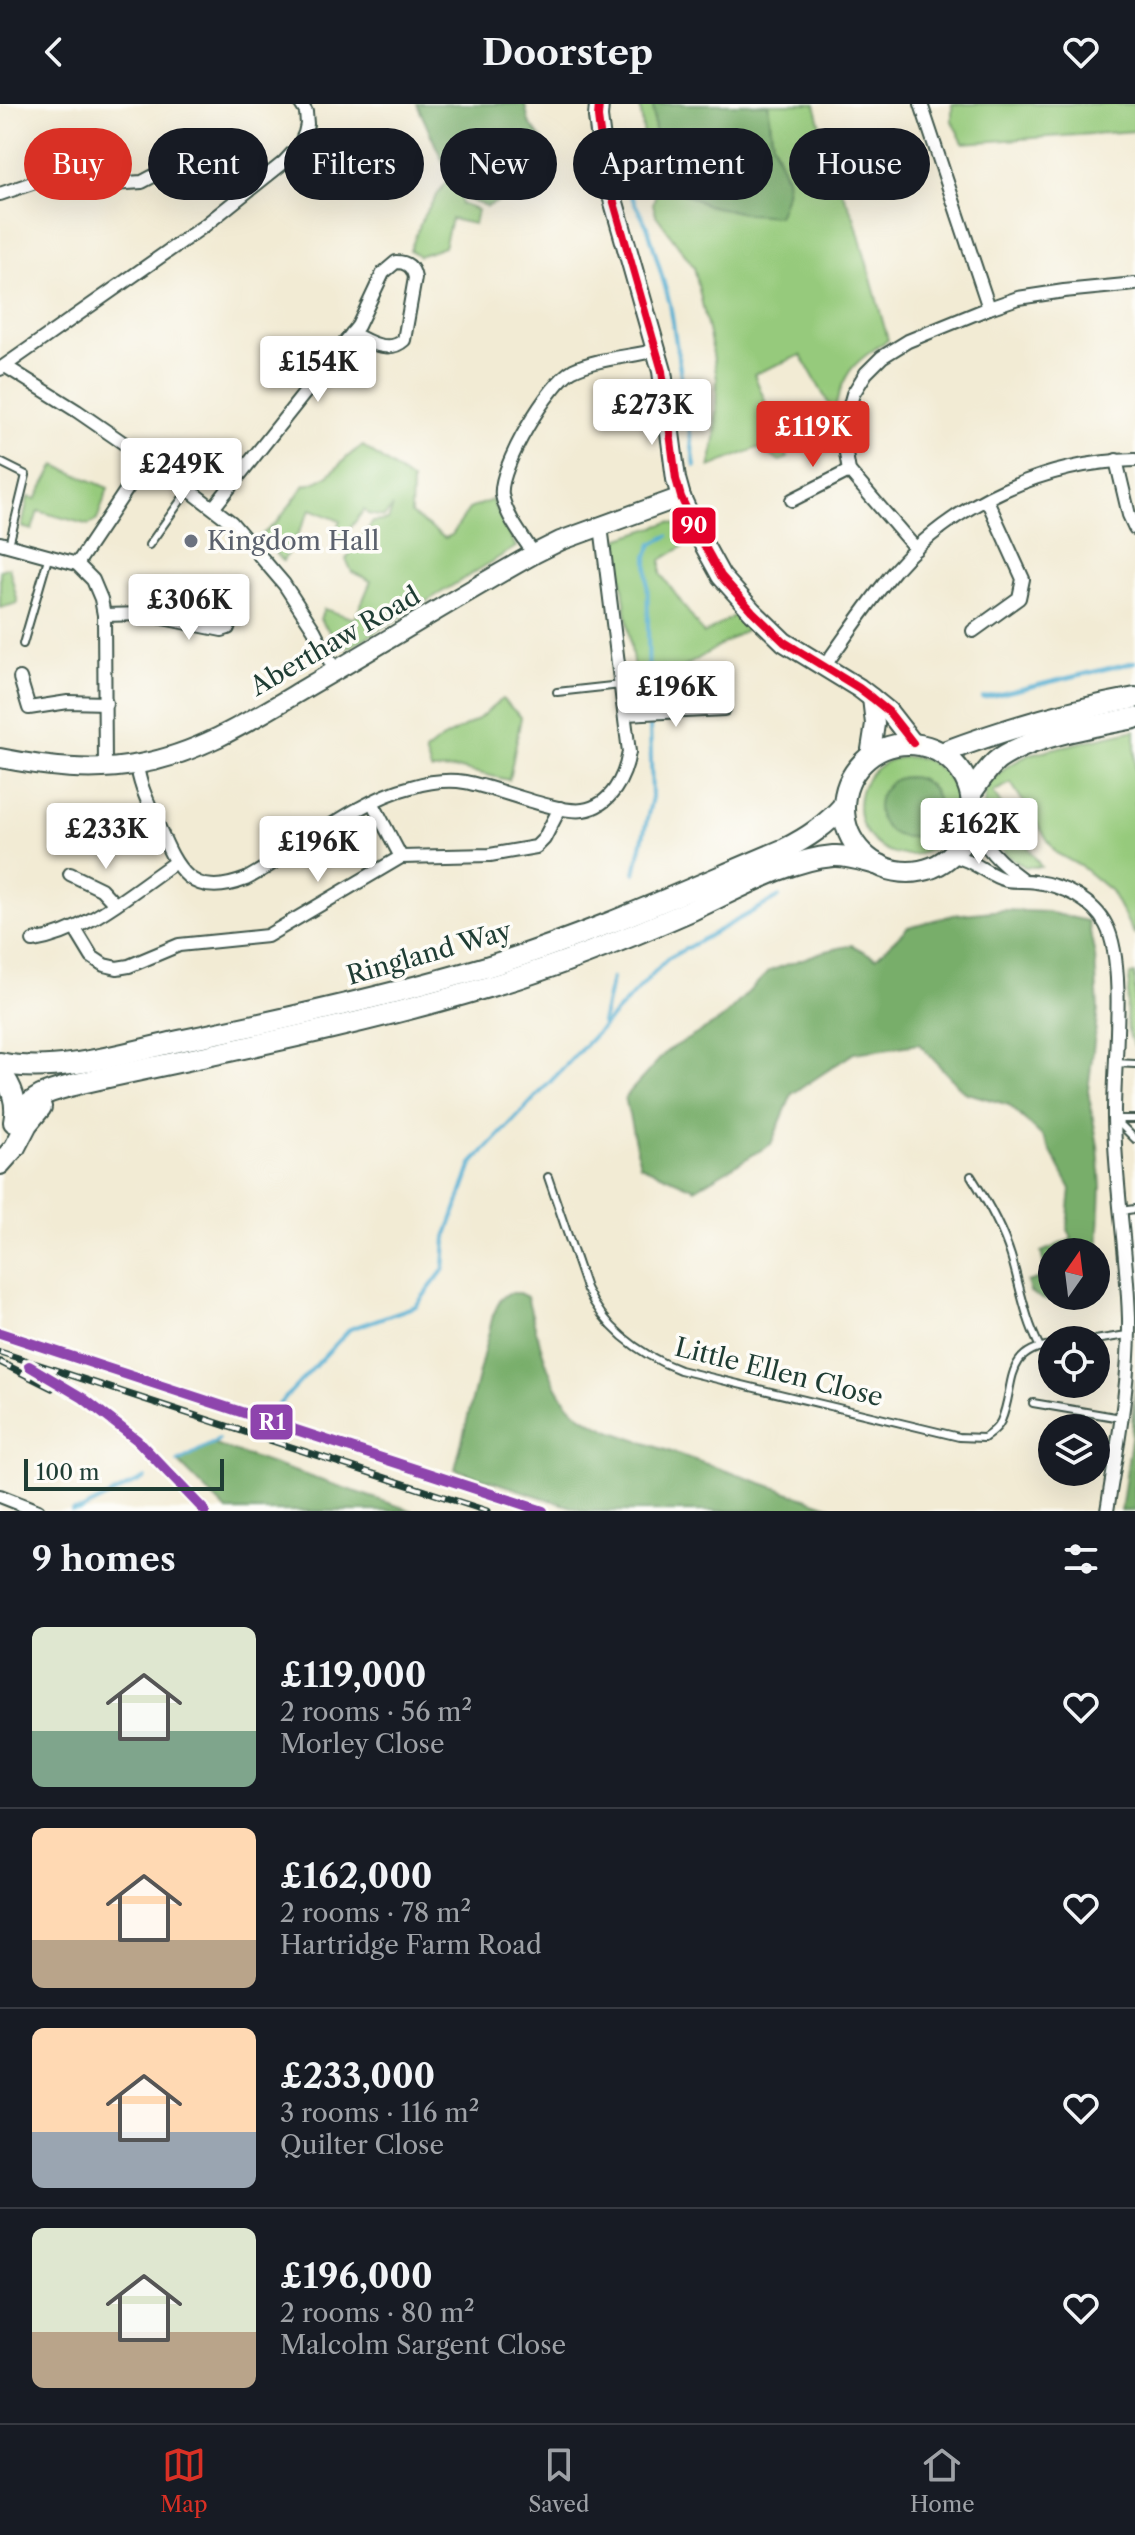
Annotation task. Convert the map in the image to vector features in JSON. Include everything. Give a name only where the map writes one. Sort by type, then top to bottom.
[{"type":"main road","points":[[941,753],[1011,727],[1135,698]]},
{"type":"main road","points":[[971,793],[996,761],[1024,747],[1085,728],[1135,718]]},
{"type":"main road","points":[[870,756],[883,748],[913,743],[941,753],[955,763],[971,793],[971,820],[964,840],[951,856]]},
{"type":"main road","name":"Ringland Way","points":[[0,1063],[20,1068],[45,1067],[105,1057],[373,998],[488,966],[560,941],[811,836],[844,805],[847,786],[857,769],[870,756]]},
{"type":"main road","points":[[844,805],[846,823],[853,841],[865,855],[880,865]]},
{"type":"main road","name":"Ringland Way","points":[[15,1118],[30,1101],[46,1093],[322,1030],[490,987],[570,959],[776,872],[815,860],[850,857],[897,871],[917,871],[935,866],[951,856]]},
{"type":"main road","name":"Ringland Way","points":[[0,1164],[41,1107],[58,1100],[127,1086],[147,1068]]},
{"type":"main road","points":[[0,1071],[13,1093],[15,1118],[10,1137],[0,1150]]},
{"type":"street","points":[[599,104],[605,171],[662,371],[681,497],[721,576],[752,611],[784,642],[859,688],[888,711],[913,743]]},
{"type":"street","points":[[921,104],[989,308]]},
{"type":"street","points":[[303,108],[307,124],[299,146],[263,180],[165,254],[2,368],[68,405],[214,507],[247,539],[284,584],[314,630],[335,671]]},
{"type":"street","points":[[0,194],[53,176],[112,184],[148,179]]},
{"type":"street","points":[[214,507],[352,333],[362,319],[383,273],[396,262],[409,266],[415,278],[404,340],[390,348],[352,333]]},
{"type":"street","points":[[916,549],[849,471],[845,448],[846,419],[853,394],[866,373],[882,357],[908,341],[1018,298],[1135,284]]},
{"type":"street","points":[[534,554],[502,497],[510,455],[555,385],[573,370],[657,350]]},
{"type":"street","points":[[77,564],[147,459]]},
{"type":"street","points":[[823,668],[895,571],[916,549],[965,512],[1018,484],[1059,470],[1116,460],[1135,460]]},
{"type":"street","points":[[1116,460],[1135,528]]},
{"type":"street","points":[[792,500],[849,471]]},
{"type":"street","name":"Aberthaw Road","points":[[0,758],[60,768],[105,768],[179,754],[214,740],[534,554],[681,497]]},
{"type":"street","points":[[973,631],[1019,598],[1023,579],[987,500]]},
{"type":"street","points":[[137,764],[139,780],[174,863],[185,875],[201,883],[223,885],[239,882],[372,802],[411,787],[447,781],[475,784],[560,808],[576,810],[593,807],[616,788],[623,776],[629,752],[601,526]]},
{"type":"street","points":[[5,544],[77,564],[93,580],[104,615],[105,768]]},
{"type":"street","points":[[104,615],[143,614],[222,630],[228,628],[234,610]]},
{"type":"street","points":[[20,678],[29,708],[68,702],[106,703]]},
{"type":"street","points":[[870,756],[875,724],[872,698]]},
{"type":"street","points":[[625,714],[724,709]]},
{"type":"street","points":[[372,802],[401,857]]},
{"type":"street","points":[[75,929],[92,957],[104,965],[117,968],[179,945],[260,937],[274,933],[401,857],[490,855],[529,849],[544,839],[560,808]]},
{"type":"street","points":[[971,820],[991,853],[1025,881]]},
{"type":"street","points":[[951,856],[977,864],[1005,880],[1051,884],[1072,893],[1093,908],[1106,924],[1114,947],[1117,980],[1114,1119],[1130,1326],[1127,1376],[1107,1511]]},
{"type":"street","points":[[33,941],[75,929],[174,863]]},
{"type":"street","points":[[70,874],[101,889],[115,904]]},
{"type":"street","points":[[0,1496],[38,1511]]},
{"type":"lane","points":[[0,462],[26,475],[5,544]]},
{"type":"lane","points":[[149,545],[189,489]]},
{"type":"lane","points":[[23,644],[49,555]]},
{"type":"lane","points":[[557,692],[622,685]]},
{"type":"lane","points":[[1115,1063],[1135,1064]]},
{"type":"lane","points":[[1114,1119],[1135,1119]]},
{"type":"lane","points":[[1114,1119],[1135,1139]]},
{"type":"lane","points":[[971,1176],[997,1221],[1038,1343]]},
{"type":"lane","name":"Little Ellen Close","points":[[548,1177],[594,1305],[626,1342],[658,1362],[680,1370],[968,1439],[984,1438],[1001,1422],[1011,1374],[1020,1358],[1038,1348]]},
{"type":"lane","points":[[1120,1211],[1135,1209]]},
{"type":"lane","points":[[1110,1334],[1130,1326]]},
{"type":"lane","points":[[1033,1403],[1121,1418]]},
{"type":"green space","points":[[417,104],[525,104],[533,128],[440,128],[440,155]]},
{"type":"green space","points":[[640,104],[653,104],[655,128],[643,128]]},
{"type":"green space","points":[[653,104],[768,104],[771,128],[655,128]]},
{"type":"green space","points":[[768,104],[815,104],[821,128],[789,128],[789,200],[846,200],[854,217],[888,340],[851,369],[841,387],[834,413],[801,355],[754,374],[788,458],[780,461],[757,448],[710,467],[715,439],[717,379],[712,348],[694,267],[656,215],[654,200],[773,200],[773,174],[788,179],[773,143]]},
{"type":"green space","points":[[952,104],[1135,104],[1135,131],[963,143],[952,121]]},
{"type":"green space","points":[[773,143],[787,185],[778,216],[748,214],[696,200],[773,200]]},
{"type":"green space","points":[[440,191],[440,200],[461,200],[461,204],[477,210],[474,224],[451,219],[444,247],[419,256],[410,250],[424,215]]},
{"type":"green space","points":[[468,200],[502,200],[487,207]]},
{"type":"green space","points":[[363,446],[412,481],[411,514],[445,538],[452,535],[469,509],[492,500],[516,547],[351,647],[341,647],[320,619],[324,609],[355,619],[371,581],[352,572],[346,559],[373,522],[388,520],[393,507],[384,517],[368,514],[364,510],[339,543],[332,538],[340,521],[311,509],[283,561],[259,537],[278,521],[305,485],[323,478]]},
{"type":"green space","points":[[55,465],[108,488],[97,520],[89,525],[38,511],[32,530],[22,527],[28,497],[36,499]]},
{"type":"green space","points":[[670,522],[679,525],[689,543],[661,560],[661,574],[704,634],[737,614],[749,626],[666,678],[666,702],[640,702],[617,544],[620,538]]},
{"type":"green space","points":[[9,567],[18,603],[0,608],[0,570]]},
{"type":"green space","points":[[502,699],[521,717],[509,780],[460,769],[431,770],[425,752],[477,720]]},
{"type":"green space","points":[[1135,730],[1135,936],[1111,891],[1082,867],[1056,853],[1011,783],[993,792],[1041,867],[1025,867],[1006,854],[983,818],[986,785],[1008,766],[1030,754]]},
{"type":"green space","points":[[908,757],[927,760],[943,771],[954,787],[957,806],[954,825],[943,841],[927,852],[908,855],[889,852],[873,841],[862,825],[859,806],[862,787],[873,771],[889,760]]},
{"type":"green space","points":[[908,777],[920,779],[929,786],[936,795],[936,819],[929,828],[920,835],[908,837],[896,835],[887,828],[880,819],[878,807],[880,795],[887,786],[896,779]]},
{"type":"green space","points":[[1003,910],[1047,912],[1088,921],[1095,956],[1098,1010],[1088,1091],[1098,1146],[1101,1187],[1099,1238],[1072,1238],[1067,1227],[1071,1189],[1043,1137],[1009,1105],[964,1092],[919,1044],[854,1053],[792,1094],[771,1144],[695,1189],[640,1165],[625,1097],[667,1051],[721,1020],[769,971],[852,945],[876,958],[908,927],[953,915]]},
{"type":"green space","points":[[1135,974],[1135,1047],[1128,1031],[1126,1012],[1130,975]]},
{"type":"green space","points":[[1038,1279],[1038,1297],[1030,1292],[1027,1282]]},
{"type":"green space","points":[[509,1293],[527,1297],[551,1374],[566,1401],[584,1418],[613,1432],[843,1511],[584,1511],[455,1469],[493,1315],[501,1298]]},
{"type":"green space","points":[[1135,1380],[1135,1511],[1121,1511],[1131,1439]]},
{"type":"green space","points":[[212,1444],[413,1511],[227,1511],[178,1462]]},
{"type":"waterway","points":[[633,200],[648,228],[670,304],[695,466]]},
{"type":"waterway","points":[[649,700],[647,556],[652,544],[668,536]]},
{"type":"waterway","points":[[983,698],[1135,662]]},
{"type":"waterway","points":[[635,873],[652,797],[650,724]]},
{"type":"waterway","points":[[268,1416],[350,1329],[416,1306],[444,1269],[446,1238],[472,1164],[667,959],[779,897]]},
{"type":"waterway","points":[[602,1023],[612,978]]},
{"type":"waterway","points":[[178,1462],[219,1440]]},
{"type":"waterway","points":[[72,1511],[81,1510],[145,1478]]},
{"type":"railway","points":[[0,1352],[487,1511]]},
{"type":"railway","points":[[0,1362],[52,1388]]},
{"type":"railway","points":[[43,1374],[89,1402],[148,1454],[205,1511]]},
{"type":"transit line","name":"90","points":[[599,104],[605,171],[662,371],[676,479],[699,536],[721,576],[784,642],[872,698],[888,711],[913,743]]},
{"type":"transit line","name":"R1","points":[[0,1333],[543,1511]]},
{"type":"transit line","name":"R1","points":[[29,1366],[83,1398],[137,1440],[205,1511]]},
{"type":"place","name":"Kingdom Hall","points":[[191,541]]}]
